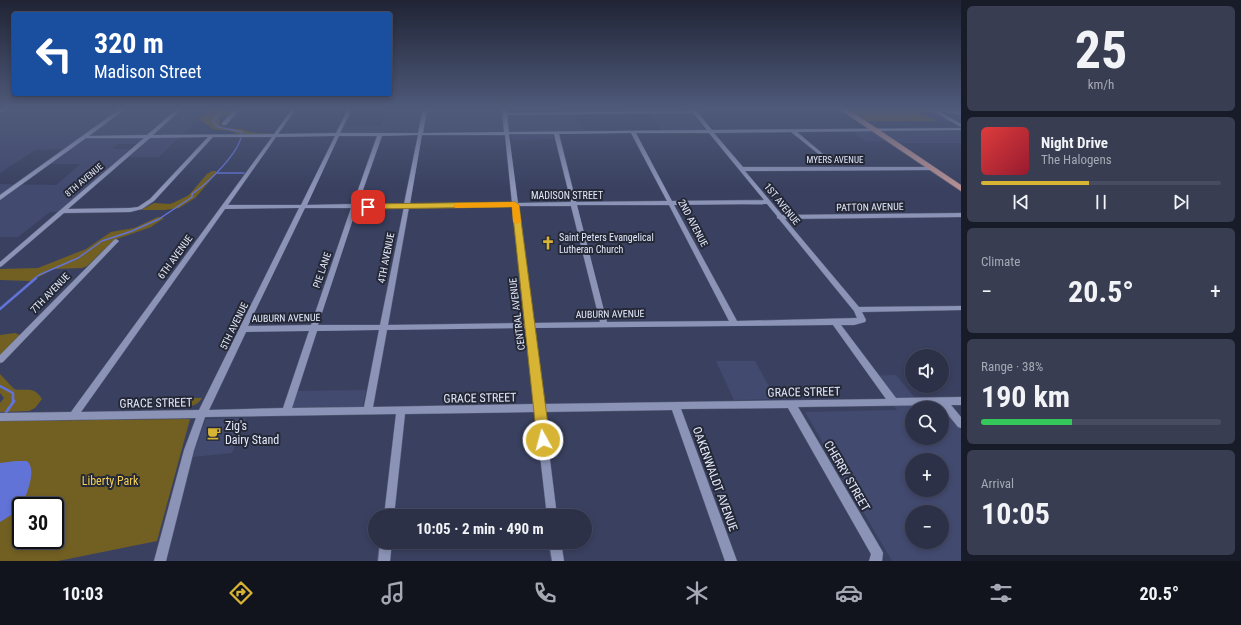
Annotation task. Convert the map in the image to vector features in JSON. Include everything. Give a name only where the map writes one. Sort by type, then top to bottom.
[{"type":"main road","points":[[883,135],[961,189]]},
{"type":"street","points":[[0,198],[88,135]]},
{"type":"street","points":[[86,137],[202,135]]},
{"type":"street","points":[[61,211],[126,211],[140,208],[152,200],[213,135]]},
{"type":"street","name":"6TH AVENUE","points":[[73,416],[276,135]]},
{"type":"street","name":"5TH AVENUE","points":[[160,561],[189,450],[202,414],[337,135]]},
{"type":"street","name":"PIE LANE","points":[[286,413],[380,135]]},
{"type":"street","name":"4TH AVENUE","points":[[368,411],[421,135]]},
{"type":"street","name":"CENTRAL AVENUE","points":[[507,135],[551,509]]},
{"type":"street","points":[[557,135],[604,324]]},
{"type":"street","name":"2ND AVENUE","points":[[635,135],[734,323]]},
{"type":"street","name":"1ST AVENUE","points":[[713,135],[779,217],[857,310]]},
{"type":"street","points":[[798,135],[821,156]]},
{"type":"street","name":"8TH AVENUE","points":[[0,265],[150,136]]},
{"type":"street","name":"MYERS AVENUE","points":[[741,169],[930,168]]},
{"type":"street","name":"MADISON STREET","points":[[223,207],[356,207],[767,202]]},
{"type":"street","name":"PATTON AVENUE","points":[[779,217],[961,215]]},
{"type":"street","name":"7TH AVENUE","points":[[0,360],[116,241]]},
{"type":"street","points":[[857,310],[961,308]]},
{"type":"street","name":"AUBURN AVENUE","points":[[243,329],[860,321],[862,320],[857,310]]},
{"type":"street","points":[[835,322],[894,402]]},
{"type":"street","name":"GRACE STREET","points":[[949,401],[961,401]]},
{"type":"street","name":"GRACE STREET","points":[[4,417],[905,402]]},
{"type":"street","name":"CHERRY STREET","points":[[791,404],[877,553],[877,559],[875,561]]},
{"type":"street","name":"OAKENWALDT AVENUE","points":[[675,406],[731,561]]},
{"type":"street","points":[[949,409],[961,424]]},
{"type":"street","points":[[390,509],[401,411]]},
{"type":"street","points":[[384,561],[385,549]]},
{"type":"street","points":[[557,549],[558,561]]},
{"type":"shaded area","points":[[0,135],[182,135],[159,157],[128,157],[143,144],[118,144],[112,149],[132,149],[58,212],[50,212],[18,237],[0,237],[0,184],[56,185],[81,164],[51,164],[70,149],[35,150],[0,173]]},
{"type":"shaded area","points":[[511,135],[553,135],[554,139],[512,140]]},
{"type":"shaded area","points":[[858,135],[961,135],[961,143],[900,143],[897,141],[867,142]]},
{"type":"shaded area","points":[[716,361],[755,361],[776,399],[734,400]]},
{"type":"shaded area","points":[[896,375],[905,386],[905,393],[911,393],[917,401],[905,401],[905,445],[949,445],[949,416],[961,429],[961,561],[892,561],[805,412],[897,410],[871,376]]},
{"type":"shaded area","points":[[366,390],[363,407],[291,408],[296,391]]},
{"type":"shaded area","points":[[246,418],[232,453],[192,457],[206,419]]},
{"type":"green space","points":[[212,171],[216,171],[216,174],[195,198],[179,208],[165,210],[141,210],[154,203],[170,204],[189,195],[207,174]]},
{"type":"green space","points":[[158,217],[164,218],[151,227],[114,240],[87,266],[82,268],[54,269],[31,281],[0,280],[0,269],[38,268],[86,249],[111,232],[134,228]]},
{"type":"green space","points":[[15,333],[20,335],[0,356],[0,335]]},
{"type":"green space","points":[[0,374],[14,389],[33,390],[42,399],[35,408],[29,411],[0,412],[0,403],[4,398],[0,393]]},
{"type":"green space","points":[[181,398],[202,398],[194,405],[176,407]]},
{"type":"green space","name":"Liberty Park","points":[[190,419],[157,541],[58,561],[0,561],[0,421]]},
{"type":"water","points":[[27,461],[30,465],[31,475],[25,497],[12,497],[12,515],[0,522],[0,463]]},
{"type":"waterway","points":[[34,279],[39,275],[78,258],[102,241],[132,231],[159,219],[192,197],[192,194],[215,175],[230,158],[236,149],[241,135]]},
{"type":"waterway","points":[[217,173],[244,173]]},
{"type":"waterway","points":[[0,309],[36,278]]},
{"type":"waterway","points":[[0,386],[13,393],[13,402]]},
{"type":"waterway","points":[[5,414],[14,401]]},
{"type":"slow traffic","points":[[456,206],[515,205],[517,222]]},
{"type":"place","name":"Saint Peters Evangelical Lutheran Church","points":[[548,243]]},
{"type":"place","name":"Zig's Dairy Stand","points":[[214,433]]},
{"type":"route","points":[[368,207],[515,205],[543,440]]}]
